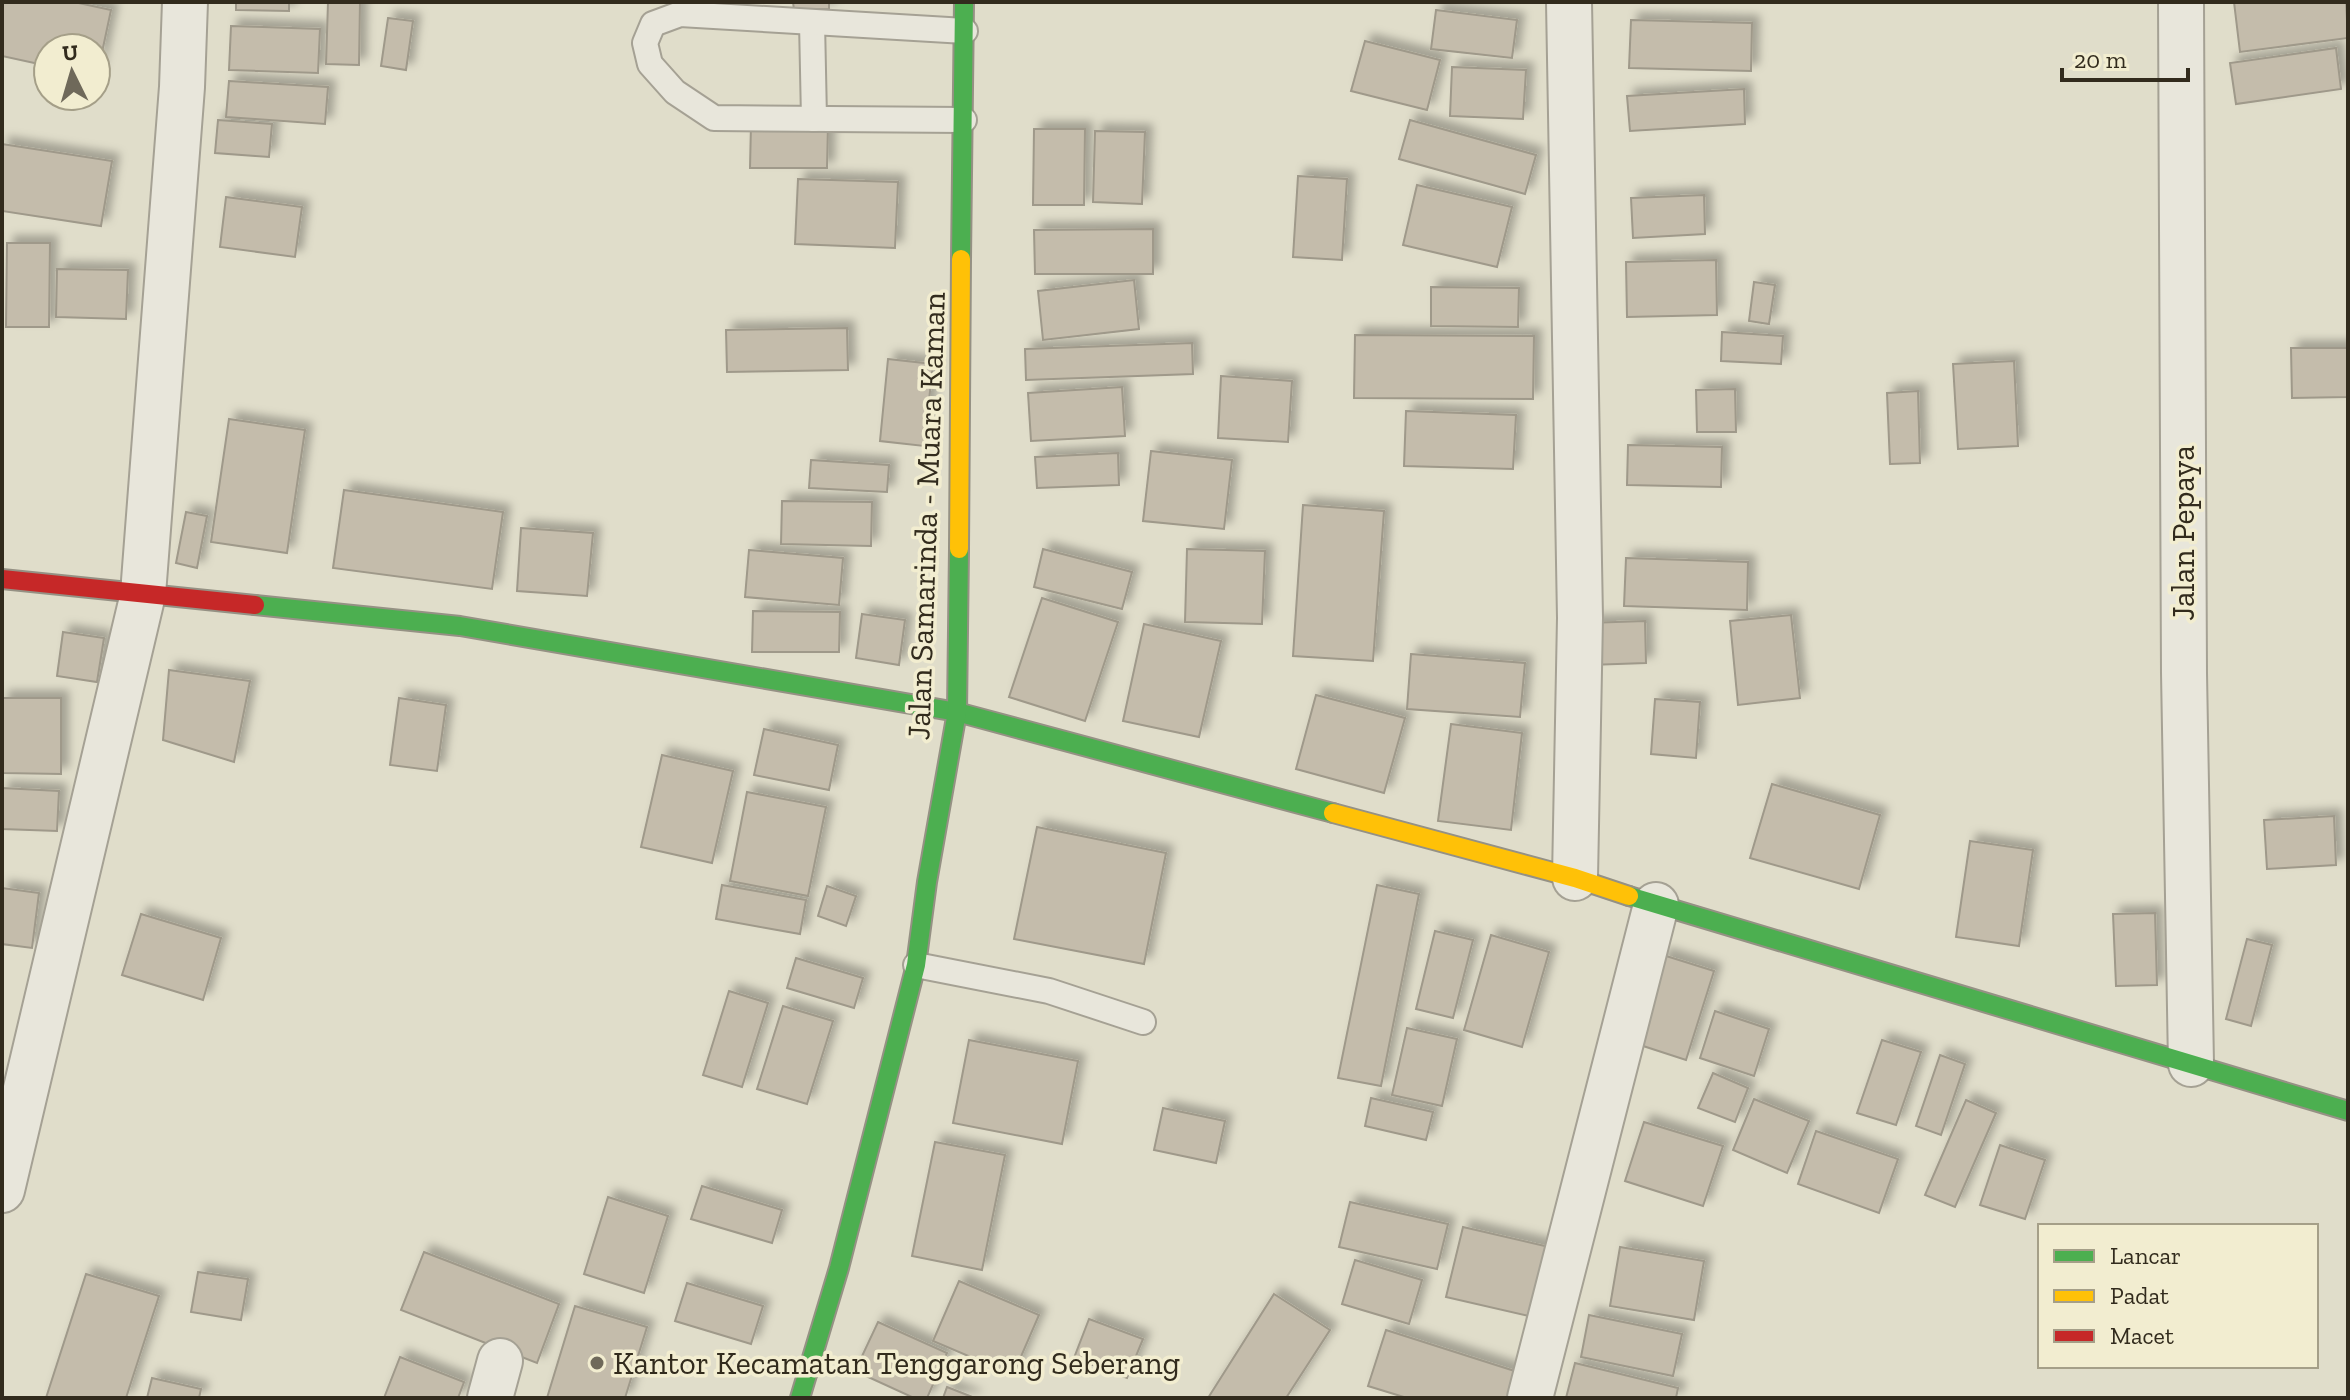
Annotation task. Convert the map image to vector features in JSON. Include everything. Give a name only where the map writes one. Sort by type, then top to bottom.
[{"type":"street","points":[[2,1190],[143,594],[182,87],[185,2]]},
{"type":"street","name":"Jalan Samarinda - Muara Kaman","points":[[800,1398],[839,1268],[916,965],[927,882],[957,712],[964,2]]},
{"type":"street","points":[[1569,2],[1580,618],[1575,878]]},
{"type":"street","name":"Jalan Pepaya","points":[[2181,2],[2183,658],[2191,1064]]},
{"type":"street","points":[[2,579],[460,626],[957,712],[1575,878],[1656,905],[2348,1111]]},
{"type":"street","points":[[1530,1398],[1656,905]]},
{"type":"lane","points":[[964,120],[714,118],[675,92],[650,64],[645,43],[653,24],[680,14],[965,31]]},
{"type":"lane","points":[[812,22],[814,119]]},
{"type":"lane","points":[[916,965],[1049,991],[1143,1022]]},
{"type":"building","points":[[2,2],[74,2],[111,10],[106,32],[32,32],[32,63],[2,56]]},
{"type":"building","points":[[236,2],[289,2],[289,11],[236,10]]},
{"type":"building","points":[[328,2],[360,2],[359,65],[326,64]]},
{"type":"building","points":[[793,2],[829,2],[829,9],[794,10]]},
{"type":"building","points":[[2234,2],[2346,2],[2348,38],[2240,52]]},
{"type":"building","points":[[1436,10],[1517,20],[1512,58],[1431,49]]},
{"type":"building","points":[[388,18],[413,21],[406,70],[381,66]]},
{"type":"building","points":[[1631,20],[1752,23],[1751,71],[1629,68]]},
{"type":"building","points":[[231,26],[320,29],[318,73],[229,70]]},
{"type":"building","points":[[1365,41],[1440,60],[1427,110],[1351,91]]},
{"type":"building","points":[[2336,48],[2341,89],[2236,104],[2230,63]]},
{"type":"building","points":[[1452,67],[1526,70],[1523,119],[1450,116]]},
{"type":"building","points":[[229,81],[328,87],[325,124],[226,117]]},
{"type":"building","points":[[1744,89],[1745,124],[1630,131],[1627,96]]},
{"type":"building","points":[[218,120],[272,124],[269,157],[215,153]]},
{"type":"building","points":[[1410,120],[1536,155],[1525,194],[1399,159]]},
{"type":"building","points":[[751,124],[828,124],[827,168],[750,168]]},
{"type":"building","points":[[1034,129],[1085,129],[1084,205],[1033,205]]},
{"type":"building","points":[[1095,131],[1145,132],[1142,204],[1093,202]]},
{"type":"building","points":[[2,144],[112,161],[101,226],[2,211]]},
{"type":"building","points":[[1298,176],[1347,179],[1342,260],[1293,257]]},
{"type":"building","points":[[798,179],[898,182],[895,248],[795,244]]},
{"type":"building","points":[[1417,185],[1512,207],[1497,267],[1403,245]]},
{"type":"building","points":[[1704,195],[1705,234],[1633,238],[1631,198]]},
{"type":"building","points":[[226,197],[302,207],[295,257],[220,247]]},
{"type":"building","points":[[1153,229],[1153,274],[1035,274],[1034,230]]},
{"type":"building","points":[[7,243],[50,243],[49,327],[6,327]]},
{"type":"building","points":[[1716,260],[1717,315],[1627,317],[1626,262]]},
{"type":"building","points":[[57,269],[128,270],[126,319],[56,317]]},
{"type":"building","points":[[1134,280],[1139,329],[1043,340],[1038,291]]},
{"type":"building","points":[[1754,282],[1775,285],[1769,324],[1749,321]]},
{"type":"building","points":[[1431,287],[1519,288],[1518,327],[1431,326]]},
{"type":"building","points":[[847,328],[848,370],[727,372],[726,330]]},
{"type":"building","points":[[1722,332],[1783,336],[1781,364],[1721,361]]},
{"type":"building","points":[[1355,335],[1534,336],[1533,399],[1354,398]]},
{"type":"building","points":[[1192,343],[1193,374],[1026,380],[1025,349]]},
{"type":"building","points":[[2291,348],[2348,348],[2348,397],[2292,398]]},
{"type":"building","points":[[888,359],[933,364],[924,446],[880,441]]},
{"type":"building","points":[[2014,361],[2018,446],[1958,449],[1953,364]]},
{"type":"building","points":[[1221,376],[1292,381],[1288,442],[1218,438]]},
{"type":"building","points":[[1122,387],[1125,436],[1031,441],[1028,393]]},
{"type":"building","points":[[1735,389],[1736,432],[1697,432],[1696,390]]},
{"type":"building","points":[[1918,391],[1920,463],[1890,464],[1887,393]]},
{"type":"building","points":[[1406,411],[1516,415],[1513,469],[1404,466]]},
{"type":"building","points":[[229,419],[305,430],[287,553],[211,542]]},
{"type":"building","points":[[1628,445],[1722,447],[1721,487],[1627,485]]},
{"type":"building","points":[[1151,451],[1232,460],[1224,529],[1143,521]]},
{"type":"building","points":[[1118,453],[1119,485],[1037,488],[1035,457]]},
{"type":"building","points":[[811,460],[889,465],[887,492],[809,488]]},
{"type":"building","points":[[344,490],[503,512],[492,589],[333,568]]},
{"type":"building","points":[[782,501],[872,502],[871,546],[781,544]]},
{"type":"building","points":[[1303,505],[1384,511],[1373,661],[1293,656]]},
{"type":"building","points":[[186,512],[207,516],[197,568],[176,563]]},
{"type":"building","points":[[521,528],[593,533],[587,596],[517,591]]},
{"type":"building","points":[[1043,549],[1132,572],[1122,609],[1034,587]]},
{"type":"building","points":[[1187,549],[1265,551],[1262,624],[1185,622]]},
{"type":"building","points":[[749,550],[843,558],[839,605],[745,597]]},
{"type":"building","points":[[1626,558],[1748,562],[1747,610],[1624,606]]},
{"type":"building","points":[[1042,598],[1118,622],[1085,721],[1009,697]]},
{"type":"building","points":[[753,611],[840,612],[839,652],[752,652]]},
{"type":"building","points":[[862,614],[905,620],[899,665],[856,658]]},
{"type":"building","points":[[1791,615],[1800,698],[1738,705],[1730,621]]},
{"type":"building","points":[[1645,621],[1646,663],[1589,665],[1587,623]]},
{"type":"building","points":[[1144,624],[1221,641],[1199,737],[1123,721]]},
{"type":"building","points":[[63,632],[104,638],[97,682],[57,676]]},
{"type":"building","points":[[1411,654],[1525,663],[1520,717],[1407,709]]},
{"type":"building","points":[[169,670],[250,681],[234,762],[163,740]]},
{"type":"building","points":[[1316,695],[1405,718],[1384,793],[1296,769]]},
{"type":"building","points":[[2,698],[61,698],[61,774],[2,773]]},
{"type":"building","points":[[399,698],[446,705],[437,771],[390,765]]},
{"type":"building","points":[[1655,699],[1700,702],[1696,758],[1651,754]]},
{"type":"building","points":[[1451,724],[1522,733],[1511,830],[1438,821]]},
{"type":"building","points":[[764,729],[838,745],[829,790],[754,775]]},
{"type":"building","points":[[662,755],[733,771],[712,863],[641,847]]},
{"type":"building","points":[[1772,784],[1880,815],[1859,889],[1750,858]]},
{"type":"building","points":[[2,788],[59,791],[57,831],[2,829]]},
{"type":"building","points":[[747,792],[826,807],[808,896],[730,881]]},
{"type":"building","points":[[2334,816],[2336,865],[2267,869],[2264,820]]},
{"type":"building","points":[[1037,827],[1166,853],[1144,964],[1014,939]]},
{"type":"building","points":[[1970,841],[2033,850],[2019,946],[1956,937]]},
{"type":"building","points":[[722,885],[806,900],[800,934],[716,919]]},
{"type":"building","points":[[1377,885],[1419,894],[1381,1086],[1338,1078]]},
{"type":"building","points":[[827,886],[856,896],[846,926],[818,916]]},
{"type":"building","points":[[2,888],[39,893],[32,948],[2,944]]},
{"type":"building","points":[[2155,913],[2157,985],[2116,986],[2113,914]]},
{"type":"building","points":[[141,914],[221,938],[203,1000],[122,975]]},
{"type":"building","points":[[1435,931],[1473,940],[1453,1018],[1416,1009]]},
{"type":"building","points":[[1491,935],[1549,952],[1522,1047],[1464,1030]]},
{"type":"building","points":[[2247,939],[2272,945],[2251,1026],[2226,1019]]},
{"type":"building","points":[[1663,955],[1714,971],[1686,1060],[1634,1043]]},
{"type":"building","points":[[796,958],[863,978],[854,1008],[787,988]]},
{"type":"building","points":[[729,991],[768,1003],[742,1087],[703,1075]]},
{"type":"building","points":[[783,1006],[833,1021],[807,1104],[757,1089]]},
{"type":"building","points":[[1715,1011],[1769,1029],[1754,1076],[1700,1058]]},
{"type":"building","points":[[1407,1028],[1457,1039],[1442,1106],[1392,1095]]},
{"type":"building","points":[[969,1040],[1078,1061],[1062,1144],[953,1123]]},
{"type":"building","points":[[1882,1040],[1921,1052],[1896,1125],[1857,1113]]},
{"type":"building","points":[[1940,1055],[1965,1064],[1941,1135],[1916,1126]]},
{"type":"building","points":[[1713,1073],[1748,1088],[1735,1122],[1698,1108]]},
{"type":"building","points":[[1371,1098],[1433,1112],[1426,1140],[1365,1126]]},
{"type":"building","points":[[1754,1099],[1809,1121],[1787,1173],[1733,1150]]},
{"type":"building","points":[[1966,1100],[1996,1113],[1955,1207],[1925,1195]]},
{"type":"building","points":[[1163,1108],[1225,1121],[1216,1163],[1154,1150]]},
{"type":"building","points":[[1644,1122],[1723,1146],[1703,1206],[1625,1181]]},
{"type":"building","points":[[1816,1131],[1898,1159],[1879,1213],[1798,1184]]},
{"type":"building","points":[[935,1142],[1005,1155],[982,1270],[912,1256]]},
{"type":"building","points":[[2000,1145],[2045,1160],[2025,1219],[1980,1205]]},
{"type":"building","points":[[702,1186],[782,1210],[772,1243],[691,1219]]},
{"type":"building","points":[[608,1197],[668,1216],[644,1293],[584,1274]]},
{"type":"building","points":[[1350,1202],[1448,1224],[1437,1269],[1339,1247]]},
{"type":"building","points":[[1463,1227],[1562,1250],[1546,1320],[1446,1297]]},
{"type":"building","points":[[1620,1247],[1704,1261],[1694,1320],[1610,1306]]},
{"type":"building","points":[[424,1252],[559,1304],[537,1363],[401,1310]]},
{"type":"building","points":[[1355,1260],[1422,1280],[1409,1324],[1342,1304]]},
{"type":"building","points":[[198,1272],[248,1279],[241,1320],[191,1312]]},
{"type":"building","points":[[86,1274],[159,1296],[126,1398],[46,1398]]},
{"type":"building","points":[[959,1281],[1039,1315],[1013,1375],[933,1341]]},
{"type":"building","points":[[687,1283],[763,1306],[751,1344],[675,1321]]},
{"type":"building","points":[[1274,1294],[1330,1330],[1286,1398],[1208,1398]]},
{"type":"building","name":"Kantor Kecamatan Tenggarong Seberang","points":[[575,1306],[647,1327],[625,1398],[547,1398]]},
{"type":"building","points":[[1589,1315],[1682,1334],[1673,1376],[1581,1357]]},
{"type":"building","points":[[1089,1319],[1143,1339],[1127,1378],[1074,1358]]},
{"type":"building","points":[[878,1322],[947,1353],[927,1398],[914,1398],[855,1371]]},
{"type":"building","points":[[1386,1330],[1524,1374],[1516,1398],[1407,1398],[1368,1386]]},
{"type":"building","points":[[400,1357],[464,1382],[458,1398],[384,1398]]},
{"type":"building","points":[[1575,1363],[1678,1388],[1676,1398],[1566,1398]]},
{"type":"building","points":[[152,1378],[201,1389],[199,1398],[147,1398]]},
{"type":"building","points":[[947,1387],[975,1398],[943,1398]]},
{"type":"traffic: fast","points":[[961,259],[964,2]]},
{"type":"traffic: fast","points":[[800,1398],[839,1268],[916,965],[927,882],[957,712],[959,549]]},
{"type":"traffic: fast","points":[[255,605],[460,626],[957,712],[1333,813]]},
{"type":"traffic: fast","points":[[1629,896],[2348,1111]]},
{"type":"traffic: slow","points":[[959,549],[961,259]]},
{"type":"traffic: slow","points":[[1333,813],[1575,878],[1629,896]]},
{"type":"traffic: jam","points":[[2,579],[255,605]]},
{"type":"place","name":"Kantor Kecamatan Tenggarong Seberang","points":[[597,1363]]}]
